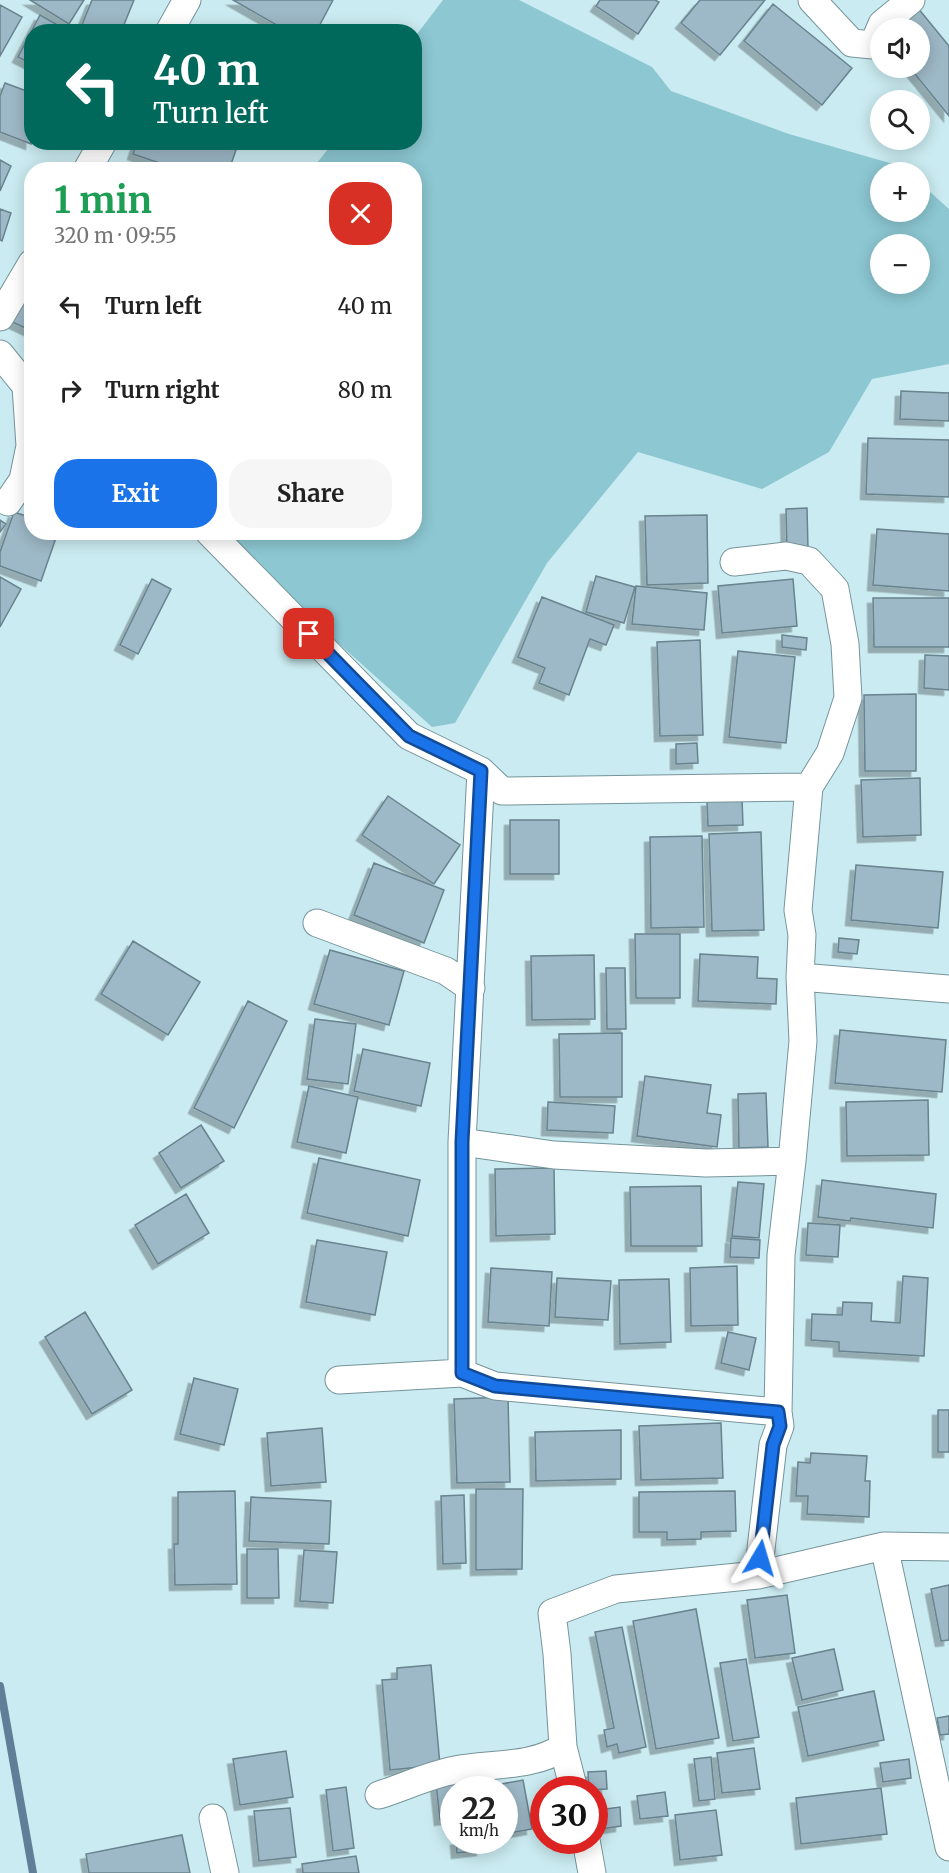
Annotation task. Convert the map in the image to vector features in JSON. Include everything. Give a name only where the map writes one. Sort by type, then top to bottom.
[{"type":"street","points":[[174,24],[187,0]]},
{"type":"street","points":[[812,0],[852,43],[873,45],[882,24],[911,0]]},
{"type":"street","points":[[0,317],[24,276]]},
{"type":"street","points":[[0,354],[24,382]]},
{"type":"street","points":[[8,502],[24,475]]},
{"type":"street","points":[[217,540],[409,736],[481,771],[502,791],[808,787]]},
{"type":"street","points":[[734,562],[786,556],[810,561],[835,589],[845,644],[848,698],[830,753],[808,787],[798,910],[802,935],[800,977],[803,1041],[781,1255],[778,1412],[780,1426],[773,1445],[758,1575]]},
{"type":"street","points":[[462,1373],[462,1142],[481,771]]},
{"type":"street","points":[[317,923],[446,971],[471,988]]},
{"type":"street","points":[[800,977],[949,989]]},
{"type":"street","points":[[462,1142],[565,1156],[706,1163],[792,1161]]},
{"type":"street","points":[[339,1380],[462,1373],[495,1386],[778,1412]]},
{"type":"street","points":[[884,1546],[949,1847]]},
{"type":"street","points":[[570,1776],[563,1747],[552,1613],[616,1589],[758,1575],[884,1546],[949,1547]]},
{"type":"street","points":[[379,1795],[453,1771],[550,1756],[563,1747]]},
{"type":"street","points":[[213,1818],[225,1873]]},
{"type":"street","points":[[589,1854],[592,1873]]},
{"type":"shaded area","points":[[443,0],[519,0],[652,67],[671,91],[789,134],[886,162],[870,162],[870,222],[930,222],[930,192],[949,209],[949,364],[872,379],[829,452],[762,489],[638,452],[547,563],[455,723],[432,727],[251,565],[230,540],[422,540],[422,162],[318,162],[327,150],[422,150],[422,28]]},
{"type":"building","points":[[30,0],[84,0],[69,24]]},
{"type":"building","points":[[92,0],[134,0],[124,24],[82,24]]},
{"type":"building","points":[[233,0],[333,0],[320,24],[275,24]]},
{"type":"building","points":[[600,0],[655,0],[659,2],[638,34],[596,6]]},
{"type":"building","points":[[700,0],[765,0],[720,55],[681,23]]},
{"type":"building","points":[[773,4],[852,68],[822,105],[744,41]]},
{"type":"building","points":[[0,5],[22,17],[0,56]]},
{"type":"building","points":[[917,7],[926,18],[903,18]]},
{"type":"building","points":[[40,15],[56,24],[35,24]]},
{"type":"building","points":[[930,23],[949,46],[949,116],[918,78],[930,78]]},
{"type":"building","points":[[24,46],[24,60],[18,57]]},
{"type":"building","points":[[5,83],[24,90],[24,141],[0,132],[0,96]]},
{"type":"building","points":[[134,150],[236,150],[232,162],[156,162],[133,154]]},
{"type":"building","points":[[0,160],[11,166],[0,191]]},
{"type":"building","points":[[0,209],[11,213],[2,241],[0,240]]},
{"type":"building","points":[[24,289],[24,327],[8,320]]},
{"type":"building","points":[[901,391],[949,393],[949,421],[900,419]]},
{"type":"building","points":[[868,438],[949,440],[949,497],[866,494]]},
{"type":"building","points":[[807,508],[808,549],[787,550],[786,509]]},
{"type":"building","points":[[14,512],[24,515],[24,540],[55,540],[41,581],[0,566],[0,552]]},
{"type":"building","points":[[707,515],[708,583],[647,585],[645,516]]},
{"type":"building","points":[[0,520],[6,524],[0,532]]},
{"type":"building","points":[[877,529],[949,534],[949,591],[873,585]]},
{"type":"building","points":[[596,576],[635,587],[624,623],[586,612]]},
{"type":"building","points":[[0,577],[21,589],[0,627]]},
{"type":"building","points":[[152,579],[171,589],[138,654],[120,645]]},
{"type":"building","points":[[793,579],[797,626],[722,633],[718,586]]},
{"type":"building","points":[[636,586],[707,593],[704,630],[632,624]]},
{"type":"building","points":[[542,597],[614,625],[606,645],[590,639],[569,695],[539,683],[545,668],[518,657]]},
{"type":"building","points":[[873,598],[949,598],[949,647],[874,647]]},
{"type":"building","points":[[782,635],[807,638],[806,650],[782,647]]},
{"type":"building","points":[[700,640],[703,735],[660,736],[657,642]]},
{"type":"building","points":[[738,651],[795,657],[786,743],[729,737]]},
{"type":"building","points":[[925,655],[949,656],[949,690],[924,688]]},
{"type":"building","points":[[916,694],[916,771],[865,771],[864,695]]},
{"type":"building","points":[[697,743],[698,763],[676,764],[676,744]]},
{"type":"building","points":[[920,778],[921,835],[863,837],[861,780]]},
{"type":"building","points":[[388,796],[460,845],[434,884],[362,835]]},
{"type":"building","points":[[742,799],[743,825],[708,826],[707,801]]},
{"type":"building","points":[[510,820],[559,820],[559,874],[510,874]]},
{"type":"building","points":[[761,832],[764,930],[712,931],[709,834]]},
{"type":"building","points":[[702,836],[704,927],[651,928],[650,837]]},
{"type":"building","points":[[374,863],[444,890],[424,943],[354,915]]},
{"type":"building","points":[[856,865],[943,872],[938,928],[851,920]]},
{"type":"building","points":[[635,934],[680,934],[680,998],[636,998]]},
{"type":"building","points":[[839,938],[859,940],[857,954],[838,952]]},
{"type":"building","points":[[133,941],[200,982],[168,1035],[101,994]]},
{"type":"building","points":[[330,950],[404,971],[389,1025],[314,1004]]},
{"type":"building","points":[[700,954],[758,957],[757,978],[777,979],[776,1004],[698,1001]]},
{"type":"building","points":[[594,955],[595,1019],[532,1020],[531,956]]},
{"type":"building","points":[[606,968],[625,968],[626,1029],[607,1029]]},
{"type":"building","points":[[248,1001],[287,1021],[234,1128],[194,1108]]},
{"type":"building","points":[[315,1019],[356,1024],[348,1084],[307,1079]]},
{"type":"building","points":[[840,1030],[946,1040],[942,1092],[835,1083]]},
{"type":"building","points":[[622,1033],[622,1097],[560,1097],[559,1034]]},
{"type":"building","points":[[363,1049],[430,1063],[421,1106],[354,1091]]},
{"type":"building","points":[[645,1076],[711,1085],[707,1113],[721,1115],[717,1147],[637,1136]]},
{"type":"building","points":[[309,1086],[358,1097],[346,1153],[297,1142]]},
{"type":"building","points":[[766,1093],[768,1147],[739,1148],[738,1094]]},
{"type":"building","points":[[928,1100],[929,1155],[847,1156],[846,1102]]},
{"type":"building","points":[[548,1102],[615,1106],[613,1133],[547,1130]]},
{"type":"building","points":[[201,1125],[224,1161],[181,1188],[159,1153]]},
{"type":"building","points":[[319,1158],[420,1180],[408,1236],[307,1213]]},
{"type":"building","points":[[554,1168],[555,1234],[496,1236],[495,1169]]},
{"type":"building","points":[[822,1180],[936,1194],[933,1228],[851,1218],[850,1221],[818,1217]]},
{"type":"building","points":[[738,1182],[764,1184],[759,1238],[732,1236]]},
{"type":"building","points":[[701,1186],[702,1246],[631,1246],[630,1187]]},
{"type":"building","points":[[186,1194],[209,1233],[158,1264],[135,1225]]},
{"type":"building","points":[[808,1223],[840,1225],[838,1257],[806,1255]]},
{"type":"building","points":[[731,1238],[760,1240],[759,1258],[730,1257]]},
{"type":"building","points":[[317,1240],[387,1252],[375,1315],[306,1302]]},
{"type":"building","points":[[737,1266],[738,1325],[691,1326],[690,1268]]},
{"type":"building","points":[[491,1268],[552,1272],[549,1326],[488,1322]]},
{"type":"building","points":[[903,1276],[928,1278],[924,1356],[839,1351],[839,1342],[811,1340],[812,1314],[842,1315],[843,1302],[872,1303],[871,1321],[900,1323]]},
{"type":"building","points":[[557,1278],[611,1281],[608,1320],[555,1317]]},
{"type":"building","points":[[669,1279],[671,1342],[620,1344],[619,1280]]},
{"type":"building","points":[[85,1312],[132,1390],[92,1414],[45,1337]]},
{"type":"building","points":[[728,1332],[756,1338],[749,1370],[721,1363]]},
{"type":"building","points":[[194,1378],[238,1389],[224,1445],[180,1434]]},
{"type":"building","points":[[508,1397],[510,1482],[457,1483],[454,1399]]},
{"type":"building","points":[[938,1410],[949,1410],[949,1452],[938,1452]]},
{"type":"building","points":[[721,1423],[723,1478],[641,1480],[639,1426]]},
{"type":"building","points":[[322,1428],[326,1482],[271,1486],[267,1433]]},
{"type":"building","points":[[621,1430],[621,1479],[536,1481],[535,1432]]},
{"type":"building","points":[[811,1453],[867,1456],[865,1481],[870,1481],[869,1517],[807,1514],[808,1496],[796,1496],[798,1462],[810,1463]]},
{"type":"building","points":[[476,1489],[523,1489],[522,1569],[476,1570]]},
{"type":"building","points":[[235,1491],[237,1584],[175,1585],[174,1544],[178,1544],[178,1492]]},
{"type":"building","points":[[735,1491],[736,1531],[701,1532],[701,1539],[667,1540],[667,1532],[639,1532],[639,1492]]},
{"type":"building","points":[[464,1495],[466,1563],[443,1564],[441,1496]]},
{"type":"building","points":[[251,1497],[331,1501],[329,1544],[249,1541]]},
{"type":"building","points":[[247,1549],[278,1549],[279,1598],[247,1598]]},
{"type":"building","points":[[304,1550],[337,1552],[333,1603],[300,1601]]},
{"type":"building","points":[[949,1585],[949,1640],[941,1641],[931,1589]]},
{"type":"building","points":[[787,1595],[795,1653],[755,1658],[747,1600]]},
{"type":"building","points":[[696,1609],[719,1738],[656,1749],[633,1621]]},
{"type":"building","points":[[622,1627],[646,1747],[619,1753],[617,1744],[607,1747],[604,1730],[614,1728],[595,1632]]},
{"type":"building","points":[[834,1649],[843,1690],[802,1700],[792,1658]]},
{"type":"building","points":[[746,1659],[759,1737],[733,1741],[720,1663]]},
{"type":"building","points":[[431,1665],[440,1765],[390,1770],[382,1680],[397,1679],[397,1668]]},
{"type":"building","points":[[874,1691],[884,1740],[808,1756],[798,1707]]},
{"type":"building","points":[[949,1716],[949,1734],[940,1735],[937,1718]]},
{"type":"building","points":[[754,1748],[760,1789],[722,1793],[717,1753]]},
{"type":"building","points":[[286,1751],[293,1797],[240,1805],[233,1759]]},
{"type":"building","points":[[711,1757],[715,1799],[699,1801],[694,1759]]},
{"type":"building","points":[[909,1759],[911,1778],[883,1782],[880,1763]]},
{"type":"building","points":[[606,1771],[606,1776],[588,1776],[588,1772]]},
{"type":"building","points":[[523,1780],[530,1829],[518,1832],[518,1781]]},
{"type":"building","points":[[436,1783],[440,1783],[440,1820]]},
{"type":"building","points":[[346,1787],[354,1848],[333,1851],[326,1790]]},
{"type":"building","points":[[881,1788],[887,1834],[801,1844],[796,1798]]},
{"type":"building","points":[[665,1792],[668,1816],[640,1819],[637,1796]]},
{"type":"building","points":[[620,1807],[621,1826],[608,1828],[608,1809]]},
{"type":"building","points":[[290,1808],[296,1857],[259,1861],[254,1811]]},
{"type":"building","points":[[716,1810],[722,1855],[680,1860],[675,1815]]},
{"type":"building","points":[[182,1835],[190,1873],[89,1873],[86,1854]]},
{"type":"building","points":[[356,1856],[359,1873],[303,1873],[302,1864]]},
{"type":"waterway","points":[[0,1686],[33,1873]]},
{"type":"route","points":[[309,634],[409,736],[481,771],[462,1142],[462,1373],[495,1386],[778,1412],[780,1426],[773,1445],[760,1558]]}]
